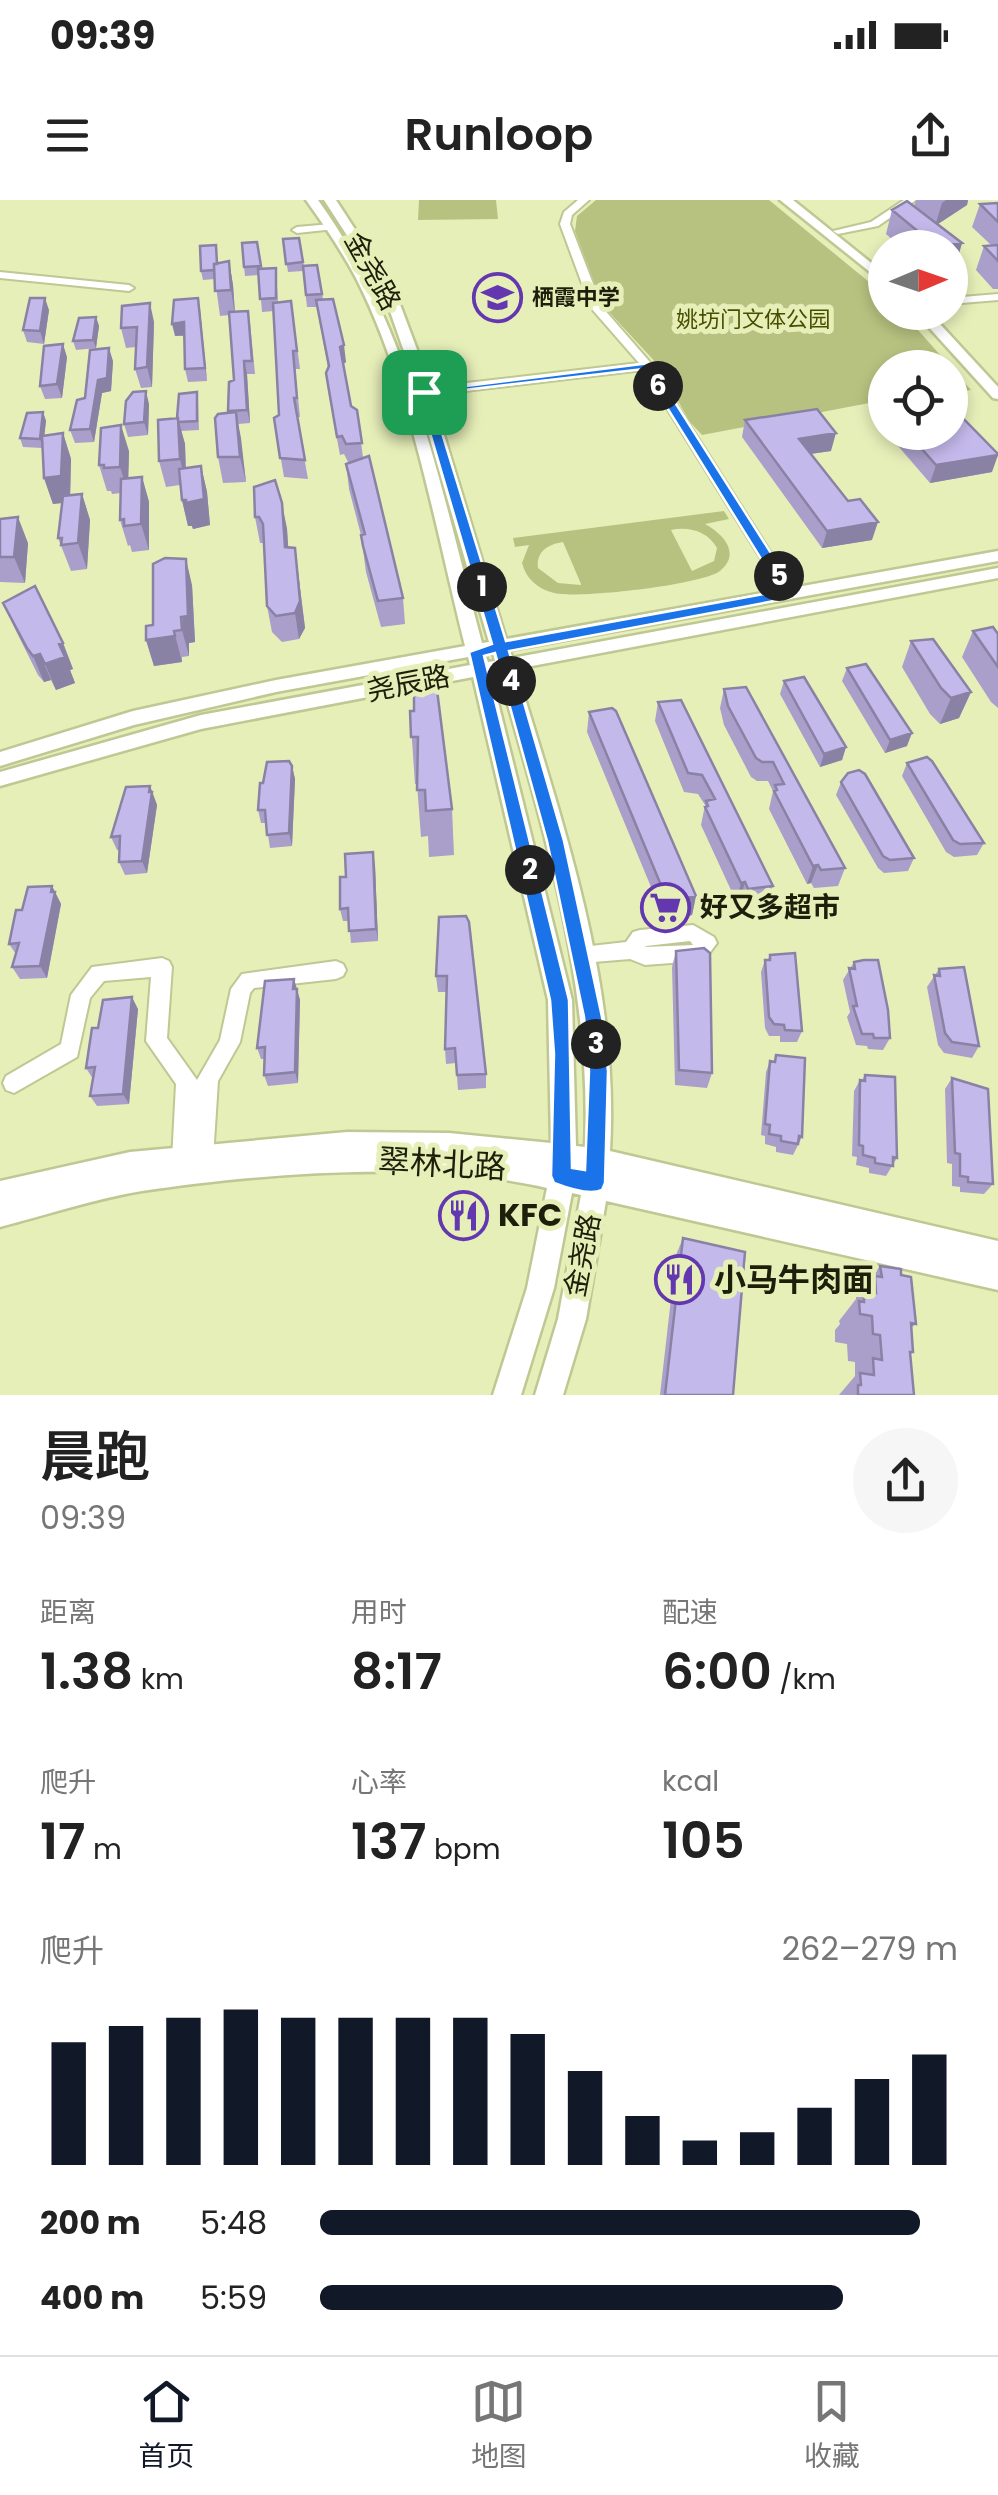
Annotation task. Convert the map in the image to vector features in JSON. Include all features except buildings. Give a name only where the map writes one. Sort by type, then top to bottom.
[{"type":"main road","name":"金尧路","points":[[312,200],[376,307],[398,368],[479,660],[560,1000],[561,1165],[548,1255],[507,1395]]},
{"type":"main road","name":"金尧路","points":[[330,200],[389,290],[424,392],[556,841],[582,954],[598,1071],[595,1172],[582,1269],[549,1395]]},
{"type":"main road","points":[[786,200],[868,266]]},
{"type":"main road","points":[[802,200],[868,256]]},
{"type":"main road","points":[[937,330],[998,395]]},
{"type":"main road","points":[[951,330],[998,376]]},
{"type":"main road","name":"尧辰路","points":[[503,656],[790,594],[998,556]]},
{"type":"main road","name":"尧辰路","points":[[0,758],[162,711],[276,686],[479,660],[998,574]]},
{"type":"main road","name":"尧辰路","points":[[0,779],[200,722],[479,660]]},
{"type":"main road","name":"翠林北路","points":[[0,1194],[130,1164],[347,1144],[450,1146],[998,1254]]},
{"type":"main road","name":"翠林北路","points":[[0,1214],[139,1179],[353,1159],[561,1165]]},
{"type":"main road","name":"翠林北路","points":[[595,1172],[998,1276]]},
{"type":"street","points":[[584,200],[567,214],[566,235],[597,308],[646,366],[790,594]]},
{"type":"street","points":[[838,231],[874,224],[910,200]]},
{"type":"street","points":[[297,230],[331,227]]},
{"type":"street","points":[[0,276],[129,288]]},
{"type":"street","points":[[968,300],[998,297]]},
{"type":"street","points":[[424,392],[646,366]]},
{"type":"street","points":[[582,954],[632,950]]},
{"type":"street","points":[[14,1082],[70,1050],[81,995],[99,973],[162,967],[156,1041],[186,1081],[192,1159]]},
{"type":"street","points":[[192,1159],[208,1079],[230,1042],[241,989],[249,980],[336,970]]},
{"type":"green space","points":[[419,200],[496,200],[498,219],[418,220]]},
{"type":"green space","name":"姚坊门文体公园","points":[[596,200],[769,200],[868,281],[868,330],[918,330],[936,350],[868,350],[868,403],[702,435],[689,421],[659,366],[609,312],[598,293],[575,231],[577,216]]},
{"type":"green space","points":[[724,511],[729,519],[705,524],[723,538],[729,557],[720,571],[690,581],[587,594],[554,593],[526,574],[522,563],[529,545],[515,547],[513,538]],"holes":[[[691,529],[708,537],[717,548],[714,561],[692,571],[671,530]],[[563,542],[581,584],[581,585],[558,583],[538,568],[544,549]]]},
{"type":"place","name":"栖霞中学","points":[[497,297]]},
{"type":"place","name":"好又多超市","points":[[665,907]]},
{"type":"place","name":"KFC","points":[[463,1215]]},
{"type":"place","name":"小马牛肉面","points":[[679,1280]]},
{"type":"route","points":[[424,392],[500,647],[476,652],[560,1000],[561,1176],[595,1183],[598,1071],[582,954],[556,841],[500,647],[790,594],[690,442],[646,366],[424,392]]}]
